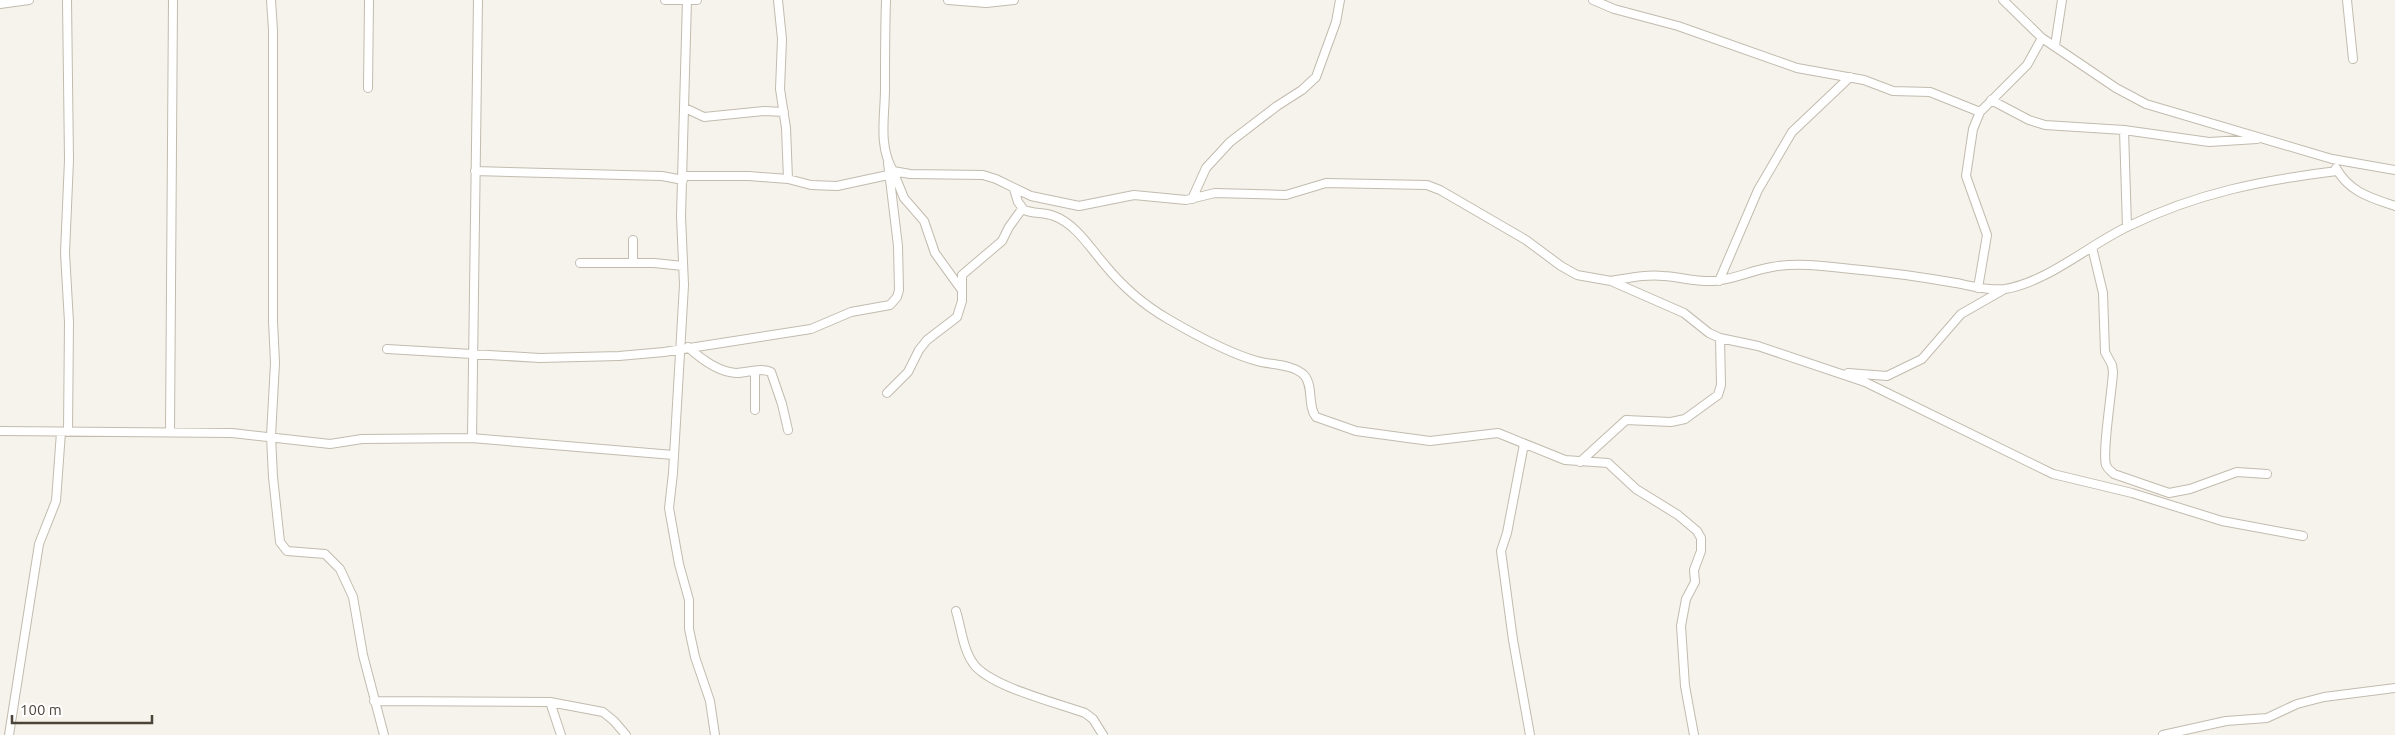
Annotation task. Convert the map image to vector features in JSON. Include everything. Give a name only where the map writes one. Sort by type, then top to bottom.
[{"type":"street","points":[[0,4],[29,0]]},
{"type":"street","points":[[9,735],[39,544],[56,501],[64,432],[69,322],[65,253],[69,160],[67,0]]},
{"type":"street","points":[[170,432],[173,0]]},
{"type":"street","points":[[271,0],[273,30],[273,321],[275,363],[271,436],[276,515],[280,542],[288,551],[325,554],[340,569],[353,598],[363,655],[384,735]]},
{"type":"street","points":[[368,88],[369,0]]},
{"type":"street","points":[[472,438],[479,0],[473,0]]},
{"type":"street","points":[[665,0],[697,0]]},
{"type":"street","points":[[778,0],[782,40],[780,88],[784,112],[788,179]]},
{"type":"street","points":[[387,349],[540,358],[619,356],[708,346],[800,332],[851,312],[884,307],[894,301],[898,290],[898,246],[891,173],[882,123],[885,98],[886,0]]},
{"type":"street","points":[[948,0],[986,3],[1014,0]]},
{"type":"street","points":[[1192,198],[1206,168],[1230,142],[1277,106],[1302,90],[1316,77],[1336,22],[1340,0]]},
{"type":"street","points":[[1593,0],[1614,9],[1678,26],[1797,68],[1850,77],[1876,84],[1892,91],[1930,92],[1980,112]]},
{"type":"street","points":[[2003,0],[2042,38],[2116,88],[2146,104],[2332,159],[2395,170]]},
{"type":"street","points":[[2054,46],[2062,0]]},
{"type":"street","points":[[2347,0],[2352,59]]},
{"type":"street","points":[[687,1],[681,216],[684,348],[672,455],[673,472],[669,508],[679,564],[689,600],[690,629],[695,657],[710,701],[715,735]]},
{"type":"street","points":[[1978,288],[1987,235],[1970,192],[1966,166],[1973,129],[1980,112],[2027,65],[2042,38]]},
{"type":"street","points":[[1718,280],[1758,190],[1792,132],[1850,77]]},
{"type":"street","points":[[1991,100],[2039,124],[2124,130],[2209,142],[2263,139]]},
{"type":"street","points":[[685,108],[704,117],[764,111],[784,112]]},
{"type":"street","points":[[2124,130],[2127,227]]},
{"type":"street","points":[[2332,159],[2337,171],[2354,190],[2367,197],[2395,206]]},
{"type":"street","points":[[475,171],[683,178],[749,176],[788,179],[811,185],[838,186],[891,173],[983,175],[1031,196],[1079,206],[1129,196],[1177,200],[1215,193],[1286,195],[1326,183],[1427,185],[1440,190],[1526,240],[1561,266],[1577,275],[1611,281],[1684,313],[1709,333],[1720,338],[1758,346],[1865,382],[2053,474],[2132,493],[2222,521],[2303,536]]},
{"type":"street","points":[[1837,372],[1886,376],[1922,359],[1962,314],[2004,289],[2026,283],[2050,272],[2127,227],[2172,206],[2228,189],[2289,177],[2337,171]]},
{"type":"street","points":[[891,173],[904,198],[924,221],[935,253],[961,289]]},
{"type":"street","points":[[1014,188],[1022,208],[1031,213],[1053,216],[1077,232],[1126,288],[1139,300],[1168,319],[1206,339],[1256,361],[1290,368],[1303,374],[1308,380],[1313,413],[1316,417],[1356,431],[1430,441],[1498,433],[1547,454],[1580,462],[1608,462],[1636,489],[1678,515],[1699,534],[1701,551],[1694,570],[1695,582],[1686,599],[1681,626],[1686,686],[1694,735]]},
{"type":"street","points":[[887,393],[908,372],[918,350],[927,340],[957,317],[962,301],[961,280],[964,272],[994,250],[1002,241],[1022,208]]},
{"type":"street","points":[[633,240],[633,262]]},
{"type":"street","points":[[2092,247],[2103,293],[2105,352],[2112,365],[2113,372],[2107,440],[2106,464],[2108,470],[2114,474],[2169,493],[2190,489],[2237,472],[2267,474]]},
{"type":"street","points":[[580,263],[633,262],[683,266]]},
{"type":"street","points":[[1611,281],[1641,276],[1664,276],[1705,281],[1718,280],[1772,267],[1794,265],[1851,268],[1978,288],[2004,289]]},
{"type":"street","points":[[1580,462],[1626,420],[1671,422],[1685,419],[1718,396],[1721,385],[1720,338]]},
{"type":"street","points":[[684,348],[727,372],[768,370],[773,375],[788,430]]},
{"type":"street","points":[[754,371],[755,410]]},
{"type":"street","points":[[0,431],[232,433],[330,444],[362,439],[472,438],[672,455]]},
{"type":"street","points":[[1524,444],[1508,533],[1501,551],[1513,640],[1530,735]]},
{"type":"street","points":[[956,611],[968,653],[979,671],[994,681],[1085,713],[1093,719],[1104,735]]},
{"type":"street","points":[[2163,735],[2226,721],[2267,718],[2306,700],[2363,690],[2395,688]]},
{"type":"street","points":[[374,701],[550,702],[603,712],[626,735]]},
{"type":"street","points":[[550,702],[561,735]]}]
